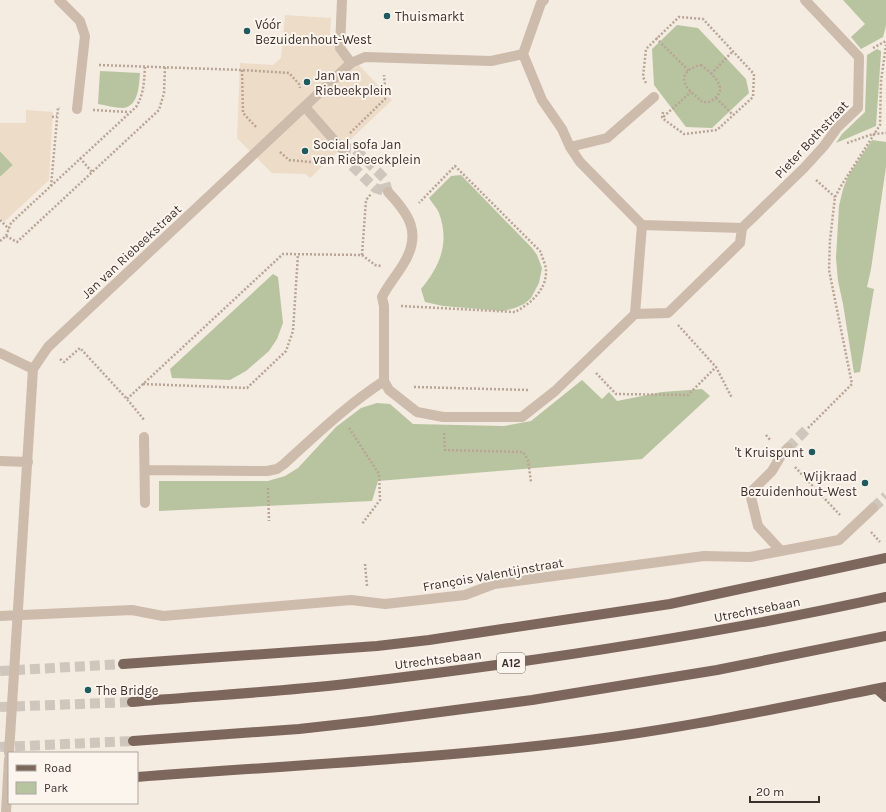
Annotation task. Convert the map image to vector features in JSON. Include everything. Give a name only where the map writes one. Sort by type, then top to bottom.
[{"type":"main road","points":[[123,664],[377,646],[428,640],[670,604],[886,558]]},
{"type":"main road","name":"Utrechtsebaan","points":[[132,702],[344,684],[522,662],[696,634],[886,598]]},
{"type":"main road","points":[[133,741],[306,728],[532,700],[717,670],[886,636]]},
{"type":"main road","points":[[138,777],[446,754],[573,742],[690,724],[882,688],[886,697]]},
{"type":"street","points":[[60,0],[80,21],[85,36],[77,109]]},
{"type":"street","points":[[342,0],[340,48],[351,64]]},
{"type":"street","points":[[544,0],[541,2],[523,54],[542,100],[562,129],[570,147],[580,162],[642,225],[742,228]]},
{"type":"street","name":"Pieter Bothstraat","points":[[668,313],[740,243],[742,228],[804,168],[824,146],[836,128],[858,108],[859,57],[805,0]]},
{"type":"street","points":[[341,148],[305,107],[351,64],[365,57],[491,61],[523,54]]},
{"type":"street","points":[[570,147],[607,138],[654,97]]},
{"type":"street","name":"Jan van Riebeekstraat","points":[[33,369],[48,348],[305,107]]},
{"type":"street","points":[[388,192],[401,205],[412,226],[412,246],[382,297],[384,306],[386,385],[417,412],[442,417],[522,417],[555,391],[634,314],[642,225]]},
{"type":"street","points":[[634,314],[668,313]]},
{"type":"street","points":[[0,353],[33,369],[9,752]]},
{"type":"street","points":[[144,470],[267,471],[277,469],[362,395],[386,385]]},
{"type":"street","points":[[144,437],[145,503]]},
{"type":"street","points":[[781,551],[758,526],[750,493],[772,471],[785,451]]},
{"type":"street","points":[[0,461],[28,462]]},
{"type":"street","name":"François Valentijnstraat","points":[[0,616],[132,610],[163,616],[351,600],[384,604],[465,595],[494,584],[704,556],[750,557],[840,540],[873,508]]},
{"type":"street","points":[[6,812],[8,777]]},
{"type":"path","points":[[654,97],[643,77],[646,49],[679,17],[703,20],[754,74],[753,97],[717,130],[684,134],[662,118]]},
{"type":"path","points":[[656,38],[689,71]]},
{"type":"path","points":[[808,428],[852,384],[829,270],[830,240],[835,198],[873,134],[880,125],[881,81],[886,45]]},
{"type":"path","points":[[711,74],[732,52]]},
{"type":"path","points":[[82,64],[289,73],[299,84],[305,107]]},
{"type":"path","points":[[702,65],[711,74],[720,86],[720,91],[716,98],[708,102],[702,102],[691,92],[685,83],[685,78],[689,71],[696,66],[702,65]]},
{"type":"path","points":[[0,241],[6,236],[11,223],[136,107],[141,99],[144,89],[145,67]]},
{"type":"path","points":[[6,236],[17,242],[159,110],[164,93],[165,67]]},
{"type":"path","points":[[716,98],[733,115]]},
{"type":"path","points":[[51,186],[58,108],[129,112]]},
{"type":"path","points":[[52,117],[57,116]]},
{"type":"path","points":[[824,146],[835,148],[873,134],[886,133]]},
{"type":"path","points":[[80,158],[92,172]]},
{"type":"path","points":[[384,306],[515,312],[534,299],[544,283],[546,270],[541,252],[455,166],[407,215]]},
{"type":"path","points":[[804,168],[835,198]]},
{"type":"path","points":[[362,255],[366,200],[375,188]]},
{"type":"path","points":[[0,220],[9,229]]},
{"type":"path","points":[[127,399],[283,254],[362,255],[375,265],[399,270]]},
{"type":"path","points":[[143,384],[247,388],[286,351],[293,331],[298,254]]},
{"type":"path","points":[[668,313],[716,368],[732,398]]},
{"type":"path","points":[[48,348],[64,362],[80,348],[127,399],[151,429],[144,437]]},
{"type":"path","points":[[584,362],[616,394],[688,395],[716,368]]},
{"type":"path","points":[[386,385],[555,391]]},
{"type":"path","points":[[340,413],[379,474],[380,500],[362,524]]},
{"type":"path","points":[[442,417],[444,450],[523,452],[528,460],[531,482]]},
{"type":"path","points":[[785,451],[852,528]]},
{"type":"path","points":[[267,471],[269,521]]},
{"type":"path","points":[[365,564],[369,602]]},
{"type":"green space","points":[[843,0],[886,0],[886,26],[883,37],[861,49],[851,37],[865,24]]},
{"type":"green space","points":[[677,25],[698,28],[746,79],[749,93],[712,128],[686,127],[654,85],[652,49]]},
{"type":"green space","points":[[877,49],[881,51],[881,53],[876,126],[836,143],[842,134],[865,112],[867,55]]},
{"type":"green space","points":[[100,71],[140,73],[137,94],[132,103],[123,108],[98,104]]},
{"type":"green space","points":[[872,140],[886,142],[886,167],[867,287],[874,289],[860,372],[854,373],[838,281],[836,258],[839,206],[848,176]]},
{"type":"green space","points":[[0,151],[13,165],[0,177]]},
{"type":"green space","points":[[461,175],[537,255],[542,268],[539,283],[531,298],[524,304],[503,311],[443,306],[425,302],[421,289],[438,263],[444,234],[439,213],[429,198],[451,176]]},
{"type":"green space","points":[[273,274],[278,277],[283,323],[277,339],[269,351],[246,371],[230,380],[172,378],[170,369]]},
{"type":"green space","points":[[582,380],[602,399],[609,392],[617,401],[662,392],[702,389],[710,396],[642,459],[378,481],[372,501],[159,511],[159,481],[268,481],[285,476],[298,468],[336,427],[361,408],[377,403],[390,404],[413,424],[504,426],[531,421]]},
{"type":"shaded area","name":"Jan van Riebeekplein","points":[[285,15],[331,18],[330,35],[392,100],[310,178],[306,174],[272,173],[237,138],[240,63],[273,65],[281,58]]},
{"type":"shaded area","points":[[26,110],[53,112],[49,180],[4,222],[0,218],[0,177],[13,165],[0,151],[0,123],[26,123]]},
{"type":"tunnel","points":[[341,148],[355,149],[384,178],[388,192],[375,188],[345,159],[341,148]]},
{"type":"tunnel","points":[[788,448],[808,428]]},
{"type":"tunnel","points":[[873,508],[886,496]]},
{"type":"tunnel","points":[[0,671],[123,664]]},
{"type":"tunnel","points":[[0,707],[132,702]]},
{"type":"tunnel","points":[[0,747],[133,741]]},
{"type":"place","name":"Thuismarkt","points":[[387,16]]},
{"type":"place","name":"Vóór Bezuidenhout-West","points":[[247,31]]},
{"type":"place","name":"Jan van Riebeekplein","points":[[307,82]]},
{"type":"place","name":"Social sofa Jan van Riebeeckplein","points":[[305,151]]},
{"type":"place","name":"'t Kruispunt","points":[[812,452]]},
{"type":"place","name":"Wijkraad Bezuidenhout-West","points":[[865,483]]},
{"type":"place","name":"The Bridge","points":[[88,690]]}]
